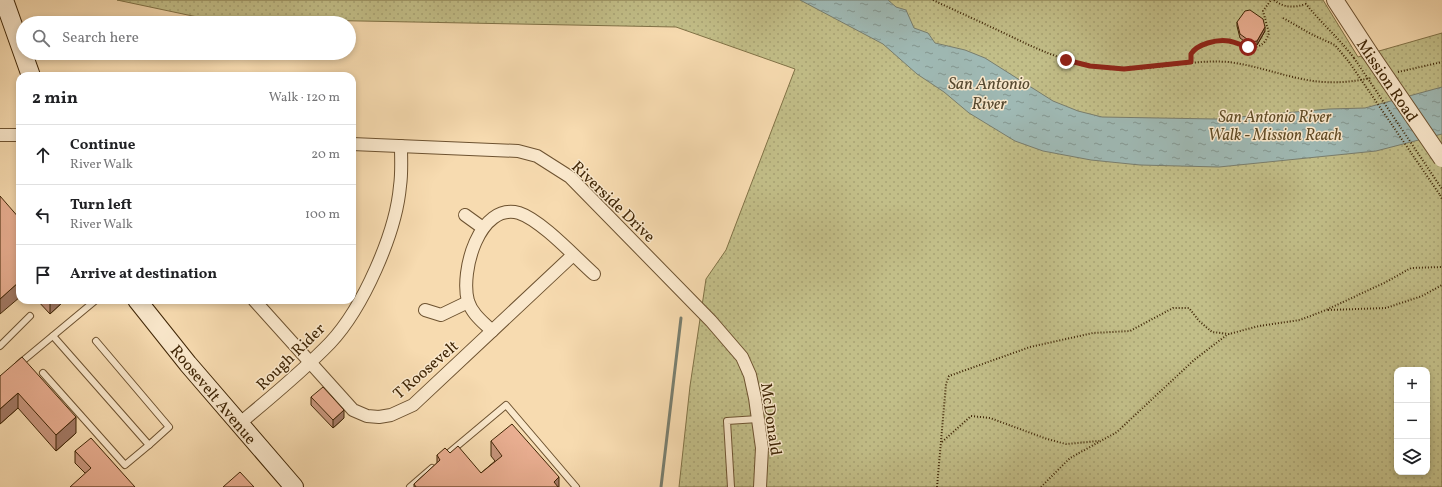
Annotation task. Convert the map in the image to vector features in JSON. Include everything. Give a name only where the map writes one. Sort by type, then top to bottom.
[{"type":"main road","points":[[4,0],[16,34]]},
{"type":"main road","points":[[25,60],[30,72]]},
{"type":"main road","name":"Roosevelt Avenue","points":[[139,304],[239,424],[294,487]]},
{"type":"street","name":"Mission Road","points":[[1335,0],[1442,159]]},
{"type":"street","points":[[0,135],[16,135]]},
{"type":"street","name":"Riverside Drive","points":[[356,144],[518,151],[537,156],[553,165],[577,184],[711,321],[742,357]]},
{"type":"street","name":"Rough Rider","points":[[239,424],[331,342],[351,314],[369,284],[383,253],[393,220],[400,186],[401,146]]},
{"type":"street","points":[[492,331],[476,316],[468,302],[466,294],[468,267],[476,243],[483,228],[499,213],[511,212],[521,214],[538,224],[594,274]]},
{"type":"street","points":[[465,215],[483,228]]},
{"type":"street","name":"T Roosevelt","points":[[258,304],[353,410],[368,416],[391,415],[413,405],[573,255]]},
{"type":"street","points":[[425,310],[441,315],[468,302]]},
{"type":"street","name":"McDonald","points":[[742,357],[750,375],[758,419],[762,448],[760,487]]},
{"type":"lane","points":[[15,367],[91,304]]},
{"type":"lane","points":[[0,346],[30,316]]},
{"type":"lane","points":[[53,336],[149,445]]},
{"type":"lane","points":[[43,373],[125,465],[169,427],[96,341]]},
{"type":"lane","points":[[410,487],[506,405],[576,487]]},
{"type":"lane","points":[[731,487],[727,421],[758,419]]},
{"type":"path","points":[[934,0],[1042,52],[1078,64],[1124,69],[1191,62],[1243,64],[1302,79],[1322,82],[1351,82],[1373,78]]},
{"type":"path","points":[[1191,62],[1191,54],[1196,48],[1218,41],[1228,41],[1252,47],[1262,44],[1269,34],[1263,11],[1272,0],[1281,6],[1296,7],[1306,4],[1319,20],[1333,32],[1354,58],[1442,189]]},
{"type":"path","points":[[1283,18],[1311,34],[1335,45],[1349,62],[1442,199]]},
{"type":"path","points":[[1396,72],[1442,62]]},
{"type":"path","points":[[1041,487],[1070,458],[1117,432],[1194,360],[1230,334],[1259,326],[1300,320],[1326,310],[1386,282],[1411,268],[1442,267]]},
{"type":"path","points":[[1326,310],[1386,308],[1422,296],[1442,285]]},
{"type":"path","points":[[937,487],[946,384],[949,376],[960,370],[1030,347],[1093,333],[1130,331],[1173,308],[1189,308],[1212,332],[1230,334]]},
{"type":"path","points":[[941,443],[971,416],[990,418],[1046,439],[1066,444],[1102,441]]},
{"type":"green space","name":"San Antonio River Walk - Mission Reach","points":[[117,0],[1323,0],[1358,57],[1442,33],[1442,487],[679,487],[690,386],[706,279],[726,250],[795,69],[676,27],[356,21],[356,16],[193,16]]},
{"type":"water","name":"San Antonio River","points":[[800,0],[888,0],[896,7],[906,10],[914,28],[928,33],[935,43],[965,50],[985,58],[1053,101],[1078,111],[1102,117],[1216,119],[1329,109],[1365,108],[1442,87],[1442,134],[1376,151],[1219,167],[1140,165],[1091,160],[1043,151],[1015,141],[969,113],[944,92],[917,74],[883,44]]},
{"type":"building","points":[[1250,10],[1263,19],[1265,27],[1257,41],[1251,42],[1240,34],[1237,22],[1245,11]]},
{"type":"building","points":[[0,196],[16,214],[16,285],[0,299]]},
{"type":"building","points":[[22,357],[76,417],[56,435],[18,393],[0,409],[0,376]]},
{"type":"building","points":[[323,387],[344,410],[333,420],[311,397]]},
{"type":"building","points":[[512,424],[559,477],[554,482],[558,487],[416,487],[414,484],[440,460],[437,455],[445,448],[450,453],[458,446],[481,473],[502,456],[491,441]]},
{"type":"building","points":[[91,438],[135,487],[70,487],[91,468],[75,451]]},
{"type":"building","points":[[240,472],[254,487],[223,487]]},
{"type":"waterway","points":[[661,487],[681,318]]},
{"type":"route","points":[[1066,60],[1102,68],[1144,68],[1191,62],[1191,54],[1193,50],[1218,41],[1228,41],[1248,47]]}]
